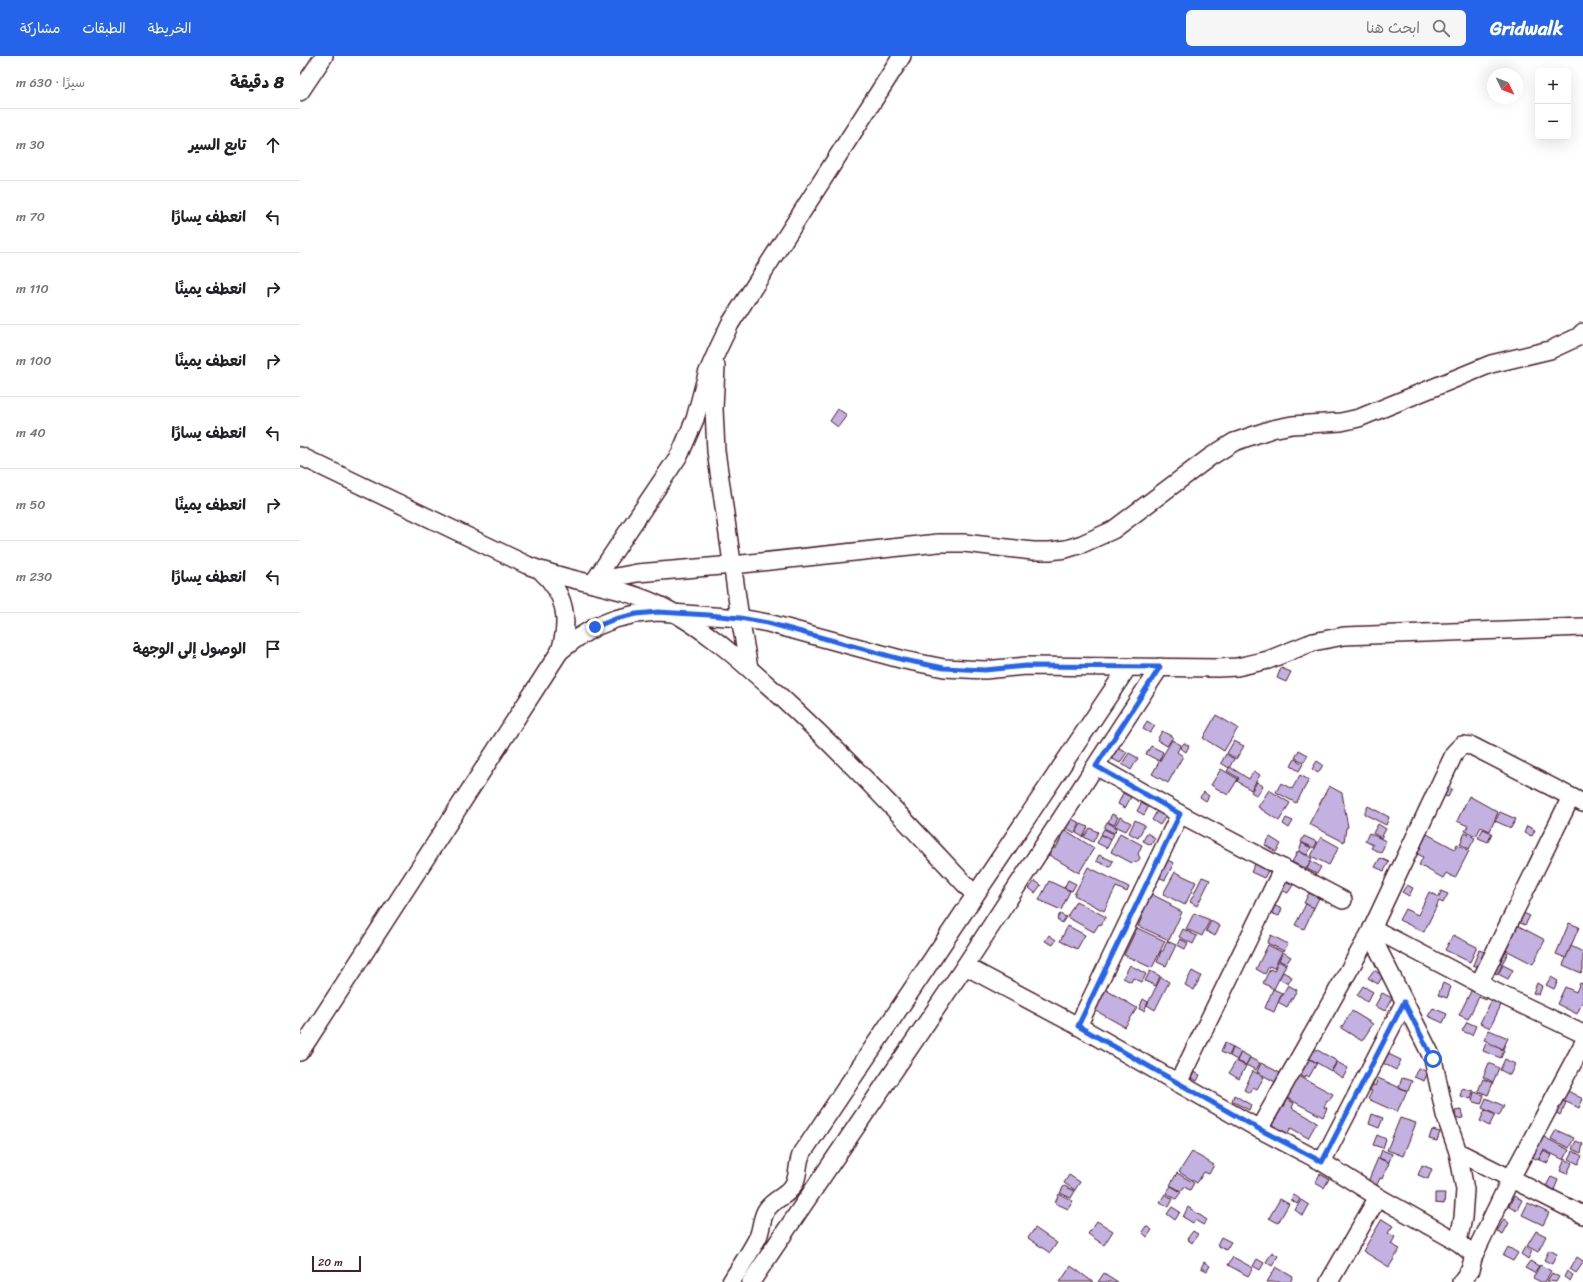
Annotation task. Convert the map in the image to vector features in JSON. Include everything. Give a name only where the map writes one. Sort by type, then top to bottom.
[{"type":"street","points":[[300,92],[324,56]]},
{"type":"street","points":[[595,584],[680,454],[688,437],[707,374],[730,324],[902,56]]},
{"type":"street","points":[[595,584],[612,578],[638,573],[733,565],[938,543],[978,545],[1033,551],[1050,551],[1071,547],[1098,538],[1113,530],[1210,457],[1234,442],[1253,434],[1292,425],[1333,423],[1359,418],[1492,364],[1550,350],[1578,337],[1583,332]]},
{"type":"street","points":[[718,348],[715,384],[714,430],[748,668]]},
{"type":"street","points":[[300,456],[541,571],[595,584],[641,598],[675,614],[700,630],[748,668],[817,731],[872,786],[976,895]]},
{"type":"street","points":[[300,1052],[560,651],[565,630],[564,608],[556,587],[541,571]]},
{"type":"street","points":[[560,651],[595,627],[615,619],[636,614],[658,612],[740,618],[768,623],[904,660],[944,668],[985,670],[1026,666],[1218,668],[1253,664],[1268,660],[1313,642],[1344,636],[1583,627]]},
{"type":"street","points":[[731,1282],[757,1238],[763,1216],[768,1208],[788,1192],[795,1183],[801,1155],[1128,667]]},
{"type":"street","points":[[751,1282],[965,966],[1160,667]]},
{"type":"street","points":[[1259,1129],[1371,930],[1455,752],[1462,745],[1472,746],[1577,800],[1479,984]]},
{"type":"street","points":[[1096,766],[1180,814],[1343,900]]},
{"type":"street","points":[[1078,1026],[1180,814]]},
{"type":"street","points":[[1178,1083],[1283,868]]},
{"type":"street","points":[[1371,930],[1583,1034]]},
{"type":"street","points":[[1371,930],[1404,1002],[1433,1059],[1446,1115],[1458,1152],[1465,1190],[1463,1218],[1458,1242],[1471,1272]]},
{"type":"street","points":[[965,966],[1078,1026],[1259,1129],[1322,1162],[1378,1197],[1458,1242]]},
{"type":"street","points":[[1322,1162],[1404,1002]]},
{"type":"street","points":[[1471,1272],[1511,1178],[1583,1044]]},
{"type":"street","points":[[1458,1152],[1583,1215]]},
{"type":"street","points":[[1329,1282],[1378,1197]]},
{"type":"building","points":[[838,409],[847,415],[838,427],[830,421]]},
{"type":"building","points":[[1281,668],[1291,672],[1286,682],[1277,678]]},
{"type":"building","points":[[1216,715],[1238,728],[1224,751],[1203,738]]},
{"type":"building","points":[[1147,721],[1155,726],[1150,733],[1143,729]]},
{"type":"building","points":[[1162,731],[1173,737],[1167,746],[1157,740]]},
{"type":"building","points":[[1172,740],[1181,745],[1177,752],[1183,756],[1168,783],[1152,774]]},
{"type":"building","points":[[1234,741],[1244,746],[1236,759],[1227,753]]},
{"type":"building","points":[[1184,743],[1189,746],[1186,752],[1180,748]]},
{"type":"building","points":[[1115,746],[1127,752],[1120,763],[1109,757]]},
{"type":"building","points":[[1151,746],[1163,752],[1159,761],[1146,754]]},
{"type":"building","points":[[1299,750],[1308,755],[1304,762],[1295,758]]},
{"type":"building","points":[[1129,753],[1138,758],[1131,770],[1122,764]]},
{"type":"building","points":[[1226,754],[1234,759],[1229,768],[1221,763]]},
{"type":"building","points":[[1295,759],[1303,764],[1299,771],[1291,766]]},
{"type":"building","points":[[1317,761],[1323,765],[1318,773],[1312,769]]},
{"type":"building","points":[[1230,767],[1249,779],[1254,771],[1260,775],[1251,790],[1237,781],[1239,778],[1227,771]]},
{"type":"building","points":[[1221,769],[1238,779],[1228,795],[1211,785]]},
{"type":"building","points":[[1300,775],[1309,780],[1296,803],[1276,792],[1281,783],[1292,789]]},
{"type":"building","points":[[1257,782],[1263,786],[1257,796],[1251,792]]},
{"type":"building","points":[[1329,786],[1342,793],[1348,827],[1346,828],[1344,842],[1309,824]]},
{"type":"building","points":[[1446,786],[1452,789],[1448,797],[1442,795]]},
{"type":"building","points":[[1269,790],[1290,803],[1279,821],[1258,807]]},
{"type":"building","points":[[1204,792],[1209,796],[1206,801],[1200,797]]},
{"type":"building","points":[[1123,793],[1131,797],[1125,808],[1118,804]]},
{"type":"building","points":[[1469,796],[1498,812],[1490,831],[1481,827],[1476,836],[1465,831],[1468,826],[1457,821]]},
{"type":"building","points":[[1142,802],[1149,806],[1144,815],[1137,811]]},
{"type":"building","points":[[1368,806],[1389,817],[1386,825],[1364,814]]},
{"type":"building","points":[[1157,811],[1166,816],[1160,825],[1152,820]]},
{"type":"building","points":[[1500,812],[1516,819],[1511,828],[1495,821]]},
{"type":"building","points":[[1112,814],[1118,817],[1114,825],[1108,822]]},
{"type":"building","points":[[1068,817],[1080,823],[1075,833],[1064,827]]},
{"type":"building","points":[[1120,817],[1131,823],[1126,831],[1115,826]]},
{"type":"building","points":[[1286,818],[1293,821],[1289,828],[1283,824]]},
{"type":"building","points":[[1135,820],[1145,825],[1138,838],[1129,833]]},
{"type":"building","points":[[1107,822],[1117,828],[1114,833],[1104,828]]},
{"type":"building","points":[[1081,824],[1088,827],[1083,837],[1076,833]]},
{"type":"building","points":[[1378,824],[1386,829],[1381,838],[1373,833]]},
{"type":"building","points":[[1527,826],[1535,830],[1532,836],[1524,833]]},
{"type":"building","points":[[1062,828],[1094,848],[1079,873],[1049,855],[1049,851],[1052,848],[1056,848],[1061,838],[1058,837]]},
{"type":"building","points":[[1090,828],[1098,832],[1093,842],[1084,837]]},
{"type":"building","points":[[1104,829],[1114,834],[1111,839],[1101,834]]},
{"type":"building","points":[[1483,829],[1492,833],[1488,842],[1478,838]]},
{"type":"building","points":[[1120,833],[1142,845],[1138,854],[1140,858],[1138,861],[1132,863],[1111,852]]},
{"type":"building","points":[[1147,833],[1155,838],[1151,845],[1143,841]]},
{"type":"building","points":[[1369,833],[1386,841],[1381,853],[1371,848],[1373,845],[1365,841]]},
{"type":"building","points":[[1425,833],[1455,849],[1457,844],[1469,851],[1455,878],[1446,873],[1443,878],[1419,865],[1423,857],[1414,852]]},
{"type":"building","points":[[1465,833],[1475,838],[1469,849],[1460,844]]},
{"type":"building","points":[[1101,835],[1111,840],[1107,848],[1097,843]]},
{"type":"building","points":[[1304,836],[1317,842],[1314,848],[1301,842]]},
{"type":"building","points":[[1270,837],[1281,844],[1276,852],[1265,845]]},
{"type":"building","points":[[1321,837],[1339,847],[1329,865],[1311,856]]},
{"type":"building","points":[[1302,843],[1311,848],[1307,855],[1299,851]]},
{"type":"building","points":[[1298,851],[1312,858],[1306,869],[1292,862]]},
{"type":"building","points":[[1099,855],[1113,861],[1110,867],[1096,861]]},
{"type":"building","points":[[1380,858],[1389,862],[1384,871],[1375,867]]},
{"type":"building","points":[[1165,859],[1174,863],[1165,880],[1156,876]]},
{"type":"building","points":[[1311,861],[1321,867],[1317,874],[1307,869]]},
{"type":"building","points":[[1256,862],[1269,869],[1264,878],[1251,872]]},
{"type":"building","points":[[1088,867],[1129,887],[1127,892],[1116,887],[1104,911],[1074,895]]},
{"type":"building","points":[[1175,872],[1196,882],[1185,905],[1163,894]]},
{"type":"building","points":[[1202,877],[1210,880],[1197,906],[1190,902]]},
{"type":"building","points":[[1068,880],[1076,884],[1072,891],[1064,888]]},
{"type":"building","points":[[1035,881],[1041,885],[1035,893],[1029,888]]},
{"type":"building","points":[[1049,881],[1070,891],[1061,910],[1039,900]]},
{"type":"building","points":[[1286,882],[1293,885],[1288,893],[1281,890]]},
{"type":"building","points":[[1407,885],[1413,888],[1409,896],[1402,892]]},
{"type":"building","points":[[1441,891],[1448,894],[1443,903],[1439,901],[1424,932],[1399,920],[1405,909],[1418,915],[1429,892],[1439,897]]},
{"type":"building","points":[[1309,893],[1319,898],[1314,908],[1304,903]]},
{"type":"building","points":[[1151,894],[1171,904],[1170,906],[1182,912],[1169,940],[1138,926],[1143,915],[1137,913],[1142,904],[1146,906]]},
{"type":"building","points":[[1076,901],[1106,917],[1094,932],[1067,917]]},
{"type":"building","points":[[1306,904],[1314,908],[1304,929],[1295,925]]},
{"type":"building","points":[[1275,906],[1282,909],[1279,916],[1271,913]]},
{"type":"building","points":[[1521,912],[1530,916],[1525,925],[1516,921]]},
{"type":"building","points":[[1194,913],[1210,920],[1202,936],[1186,929]]},
{"type":"building","points":[[1060,914],[1066,917],[1062,923],[1057,919]]},
{"type":"building","points":[[1211,921],[1220,926],[1215,936],[1206,931]]},
{"type":"building","points":[[1569,923],[1579,927],[1566,958],[1556,954]]},
{"type":"building","points":[[1515,924],[1545,940],[1533,964],[1502,948]]},
{"type":"building","points":[[1068,926],[1085,935],[1077,949],[1060,941]]},
{"type":"building","points":[[1137,928],[1165,941],[1152,968],[1124,955]]},
{"type":"building","points":[[1183,929],[1197,936],[1193,944],[1179,937]]},
{"type":"building","points":[[1049,935],[1056,940],[1053,945],[1045,941]]},
{"type":"building","points":[[1271,935],[1288,944],[1284,951],[1267,943]]},
{"type":"building","points":[[1453,935],[1477,947],[1470,962],[1445,950]]},
{"type":"building","points":[[1180,939],[1188,943],[1185,949],[1177,945]]},
{"type":"building","points":[[1167,941],[1176,945],[1166,966],[1157,962]]},
{"type":"building","points":[[1268,945],[1282,952],[1274,968],[1269,966],[1265,974],[1256,969]]},
{"type":"building","points":[[1571,946],[1583,952],[1583,970],[1581,973],[1563,965]]},
{"type":"building","points":[[1498,948],[1508,953],[1502,964],[1493,959]]},
{"type":"building","points":[[1479,950],[1485,952],[1478,967],[1473,965]]},
{"type":"building","points":[[1283,952],[1291,957],[1286,964],[1279,960]]},
{"type":"building","points":[[1493,960],[1502,965],[1497,975],[1488,971]]},
{"type":"building","points":[[1278,961],[1286,965],[1274,989],[1263,983],[1270,969],[1274,971]]},
{"type":"building","points":[[1130,965],[1146,974],[1142,982],[1133,978],[1131,982],[1123,978]]},
{"type":"building","points":[[1503,965],[1513,970],[1508,979],[1498,974]]},
{"type":"building","points":[[1374,970],[1383,976],[1378,984],[1368,978]]},
{"type":"building","points":[[1150,971],[1160,976],[1156,986],[1145,981]]},
{"type":"building","points":[[1192,971],[1201,976],[1194,990],[1185,985]]},
{"type":"building","points":[[1283,972],[1292,977],[1288,984],[1279,979]]},
{"type":"building","points":[[1161,977],[1169,982],[1155,1010],[1147,1005]]},
{"type":"building","points":[[1551,977],[1558,981],[1554,989],[1546,985]]},
{"type":"building","points":[[1443,983],[1451,987],[1447,998],[1438,995]]},
{"type":"building","points":[[1537,983],[1542,986],[1539,995],[1533,993]]},
{"type":"building","points":[[1580,983],[1583,984],[1583,1001],[1577,1014],[1557,1004],[1565,987],[1576,992]]},
{"type":"building","points":[[1288,985],[1297,990],[1287,1007],[1278,1002]]},
{"type":"building","points":[[1474,985],[1490,992],[1486,1000],[1479,997],[1468,1019],[1459,1015]]},
{"type":"building","points":[[1363,986],[1373,992],[1367,1002],[1357,995]]},
{"type":"building","points":[[1101,987],[1137,1008],[1125,1027],[1089,1007]]},
{"type":"building","points":[[1273,989],[1282,993],[1274,1012],[1265,1008]]},
{"type":"building","points":[[1382,993],[1392,998],[1385,1011],[1375,1006]]},
{"type":"building","points":[[1495,994],[1504,999],[1490,1028],[1480,1023]]},
{"type":"building","points":[[1143,999],[1148,1002],[1144,1011],[1139,1009]]},
{"type":"building","points":[[1433,1008],[1447,1014],[1443,1023],[1428,1016]]},
{"type":"building","points":[[1352,1011],[1373,1024],[1362,1041],[1341,1028]]},
{"type":"building","points":[[1467,1022],[1476,1026],[1472,1035],[1462,1031]]},
{"type":"building","points":[[1489,1030],[1508,1038],[1503,1049],[1484,1040]]},
{"type":"building","points":[[1225,1043],[1233,1047],[1229,1056],[1221,1052]]},
{"type":"building","points":[[1486,1043],[1504,1050],[1501,1058],[1483,1051]]},
{"type":"building","points":[[1312,1047],[1337,1061],[1331,1071],[1307,1057]]},
{"type":"building","points":[[1233,1048],[1241,1052],[1237,1060],[1230,1056]]},
{"type":"building","points":[[1382,1051],[1401,1060],[1396,1070],[1377,1060]]},
{"type":"building","points":[[1241,1052],[1250,1057],[1246,1065],[1237,1061]]},
{"type":"building","points":[[1250,1058],[1260,1063],[1256,1070],[1246,1065]]},
{"type":"building","points":[[1309,1059],[1317,1063],[1309,1077],[1306,1075],[1305,1078],[1300,1075]]},
{"type":"building","points":[[1505,1059],[1515,1064],[1510,1075],[1500,1070]]},
{"type":"building","points":[[1236,1061],[1246,1066],[1239,1079],[1229,1073]]},
{"type":"building","points":[[1337,1062],[1348,1068],[1343,1078],[1332,1071]]},
{"type":"building","points":[[1261,1063],[1282,1074],[1277,1083],[1257,1072]]},
{"type":"building","points":[[1489,1063],[1499,1068],[1493,1082],[1483,1077]]},
{"type":"building","points":[[1418,1068],[1428,1072],[1424,1081],[1414,1077]]},
{"type":"building","points":[[1253,1071],[1264,1077],[1257,1089],[1253,1087],[1250,1093],[1244,1090]]},
{"type":"building","points":[[1194,1072],[1200,1075],[1197,1081],[1191,1078]]},
{"type":"building","points":[[1299,1076],[1333,1094],[1329,1101],[1327,1100],[1324,1107],[1327,1108],[1323,1117],[1287,1098]]},
{"type":"building","points":[[1378,1078],[1407,1091],[1397,1112],[1368,1099],[1372,1091],[1369,1090],[1372,1084],[1375,1086]]},
{"type":"building","points":[[1402,1078],[1412,1081],[1408,1091],[1399,1087]]},
{"type":"building","points":[[1483,1079],[1493,1083],[1488,1095],[1478,1091]]},
{"type":"building","points":[[1567,1085],[1571,1086],[1568,1091],[1583,1099],[1579,1108],[1560,1099]]},
{"type":"building","points":[[1462,1088],[1473,1091],[1471,1099],[1460,1096]]},
{"type":"building","points":[[1474,1092],[1484,1095],[1481,1104],[1472,1101]]},
{"type":"building","points":[[1234,1095],[1251,1105],[1249,1110],[1232,1101]]},
{"type":"building","points":[[1486,1098],[1504,1106],[1499,1116],[1482,1108]]},
{"type":"building","points":[[1287,1099],[1294,1103],[1292,1108],[1317,1122],[1308,1138],[1291,1128],[1287,1134],[1272,1125]]},
{"type":"building","points":[[1559,1099],[1566,1103],[1560,1115],[1553,1111]]},
{"type":"building","points":[[1461,1110],[1463,1118],[1456,1119],[1455,1111]]},
{"type":"building","points":[[1485,1110],[1495,1115],[1489,1126],[1480,1121]]},
{"type":"building","points":[[1372,1114],[1383,1118],[1379,1128],[1369,1124]]},
{"type":"building","points":[[1400,1118],[1416,1123],[1403,1156],[1387,1150]]},
{"type":"building","points":[[1432,1130],[1440,1132],[1437,1141],[1429,1139]]},
{"type":"building","points":[[1556,1130],[1574,1138],[1569,1148],[1551,1139]]},
{"type":"building","points":[[1377,1135],[1386,1139],[1383,1148],[1373,1145]]},
{"type":"building","points":[[1540,1135],[1569,1150],[1564,1160],[1544,1150],[1538,1160],[1530,1156]]},
{"type":"building","points":[[1576,1141],[1583,1144],[1581,1153],[1572,1149]]},
{"type":"building","points":[[1382,1150],[1392,1154],[1389,1162],[1379,1158]]},
{"type":"building","points":[[1543,1151],[1552,1155],[1548,1163],[1539,1160]]},
{"type":"building","points":[[1573,1151],[1582,1156],[1578,1164],[1569,1159]]},
{"type":"building","points":[[1192,1152],[1214,1165],[1209,1174],[1204,1172],[1197,1183],[1179,1172]]},
{"type":"building","points":[[1378,1158],[1389,1163],[1382,1179],[1380,1178],[1376,1187],[1367,1184]]},
{"type":"building","points":[[1565,1159],[1572,1163],[1567,1174],[1560,1171]]},
{"type":"building","points":[[1422,1165],[1432,1169],[1428,1179],[1418,1175]]},
{"type":"building","points":[[1177,1173],[1194,1183],[1190,1190],[1184,1187],[1181,1191],[1170,1185]]},
{"type":"building","points":[[1320,1174],[1329,1179],[1324,1188],[1315,1183]]},
{"type":"building","points":[[1069,1175],[1080,1182],[1075,1190],[1064,1183]]},
{"type":"building","points":[[1551,1177],[1558,1180],[1554,1190],[1546,1186]]},
{"type":"building","points":[[1064,1186],[1075,1191],[1071,1198],[1060,1193]]},
{"type":"building","points":[[1171,1186],[1181,1192],[1176,1199],[1166,1193]]},
{"type":"building","points":[[1435,1193],[1445,1193],[1444,1204],[1435,1203]]},
{"type":"building","points":[[1059,1194],[1073,1201],[1068,1209],[1055,1203]]},
{"type":"building","points":[[1165,1194],[1173,1199],[1169,1207],[1160,1202]]},
{"type":"building","points":[[1294,1195],[1300,1199],[1297,1204],[1290,1199]]},
{"type":"building","points":[[1514,1196],[1522,1200],[1517,1210],[1509,1206]]},
{"type":"building","points":[[1280,1199],[1289,1204],[1278,1223],[1269,1218]]},
{"type":"building","points":[[1301,1200],[1309,1205],[1303,1216],[1295,1210]]},
{"type":"building","points":[[1528,1203],[1549,1213],[1543,1225],[1522,1215]]},
{"type":"building","points":[[1172,1207],[1180,1212],[1175,1220],[1167,1214]]},
{"type":"building","points":[[1188,1207],[1207,1220],[1203,1225],[1195,1220],[1193,1223],[1183,1217]]},
{"type":"building","points":[[1382,1219],[1393,1226],[1388,1233],[1395,1237],[1391,1244],[1400,1249],[1389,1267],[1363,1251]]},
{"type":"building","points":[[1504,1219],[1509,1223],[1503,1234],[1497,1231]]},
{"type":"building","points":[[1097,1221],[1113,1231],[1104,1245],[1088,1234]]},
{"type":"building","points":[[1146,1226],[1152,1230],[1147,1237],[1142,1232]]},
{"type":"building","points":[[1035,1228],[1057,1243],[1050,1253],[1028,1238]]},
{"type":"building","points":[[1193,1231],[1198,1234],[1192,1243],[1187,1239]]},
{"type":"building","points":[[1536,1231],[1546,1236],[1538,1252],[1527,1246]]},
{"type":"building","points":[[1221,1237],[1231,1242],[1226,1250],[1217,1245]]},
{"type":"building","points":[[1508,1247],[1518,1253],[1513,1261],[1503,1256]]},
{"type":"building","points":[[1525,1247],[1532,1251],[1528,1259],[1521,1254]]},
{"type":"building","points":[[1549,1250],[1557,1254],[1552,1264],[1544,1260]]},
{"type":"building","points":[[1272,1252],[1278,1256],[1272,1266],[1266,1262]]},
{"type":"building","points":[[1233,1257],[1253,1268],[1248,1276],[1228,1265]]},
{"type":"building","points":[[1577,1257],[1583,1261],[1583,1263],[1576,1273],[1570,1269]]},
{"type":"building","points":[[1257,1259],[1264,1263],[1260,1270],[1253,1266]]},
{"type":"building","points":[[1530,1261],[1539,1266],[1534,1273],[1525,1268]]},
{"type":"building","points":[[1204,1262],[1210,1266],[1207,1271],[1201,1268]]},
{"type":"building","points":[[1540,1265],[1551,1271],[1545,1282],[1541,1282],[1533,1278]]},
{"type":"building","points":[[1071,1266],[1093,1282],[1060,1282]]},
{"type":"building","points":[[1276,1267],[1293,1277],[1290,1282],[1267,1282]]},
{"type":"building","points":[[1567,1271],[1573,1275],[1570,1281],[1564,1277]]},
{"type":"building","points":[[1104,1273],[1118,1282],[1098,1282]]},
{"type":"building","points":[[1552,1273],[1559,1277],[1556,1282],[1547,1281]]},
{"type":"route","points":[[595,627],[615,619],[636,614],[658,612],[709,615],[768,623],[904,660],[944,668],[985,670],[1026,666],[1160,667],[1096,766],[1180,814],[1078,1026],[1259,1129],[1322,1162],[1404,1002],[1433,1059]]}]
